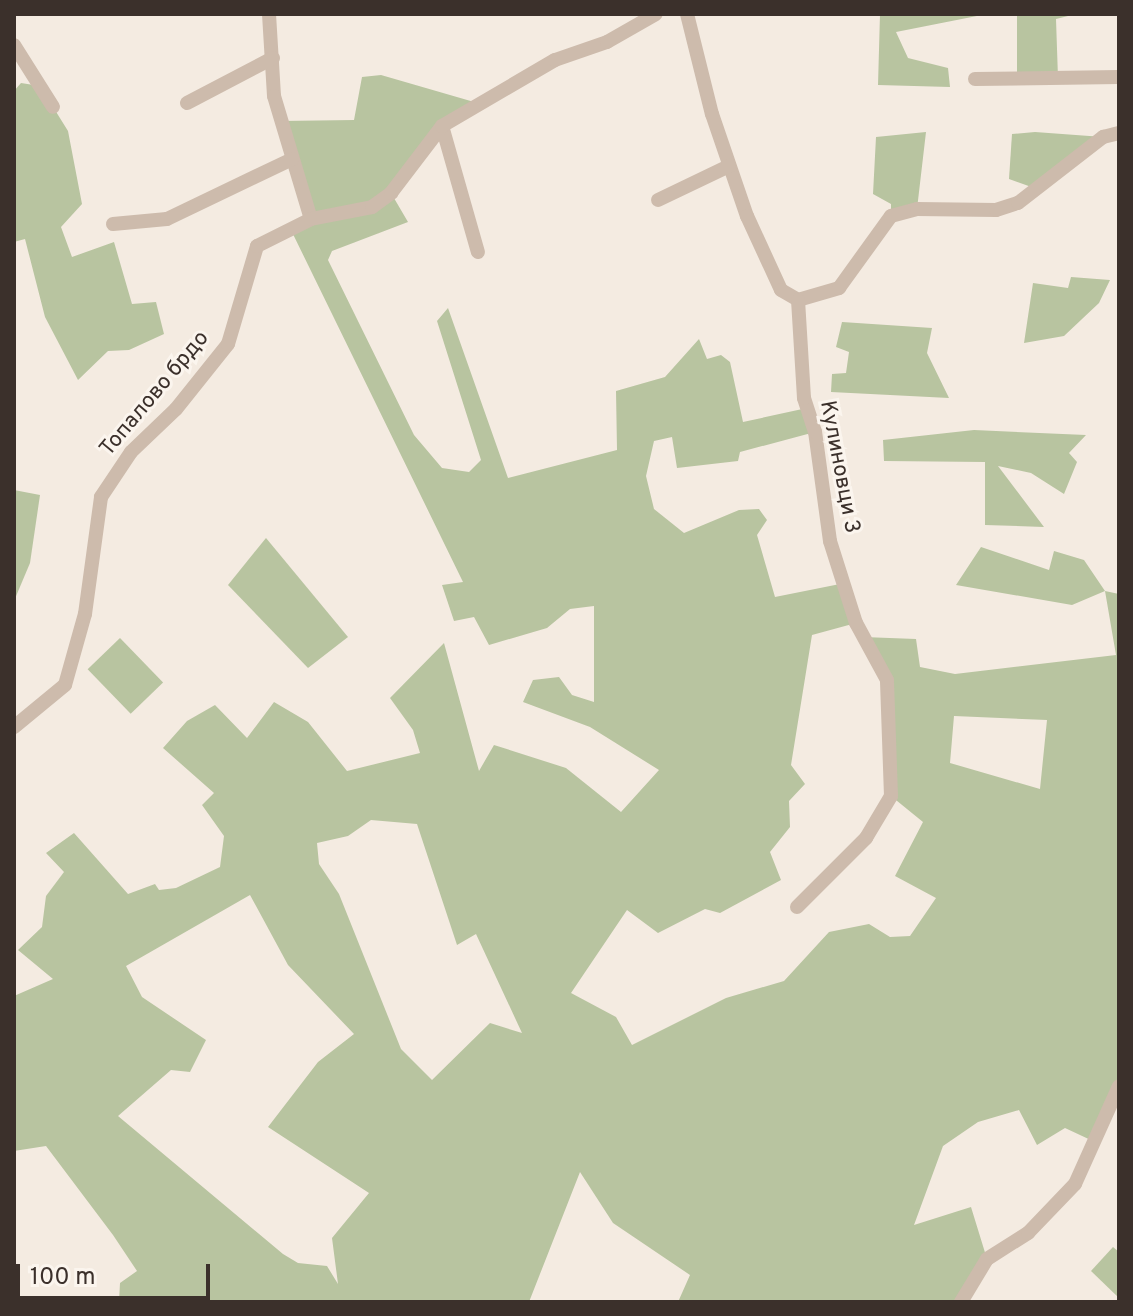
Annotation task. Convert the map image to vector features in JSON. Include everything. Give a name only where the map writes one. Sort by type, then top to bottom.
[{"type":"street","points":[[269,14],[274,96],[311,219]]},
{"type":"street","name":"Топалово брдо","points":[[14,727],[65,685],[74,667],[101,497],[109,483],[228,344],[257,246],[311,219],[372,207],[391,193],[442,126],[555,60],[607,42],[656,14]]},
{"type":"street","points":[[687,14],[729,166],[772,273],[781,290],[798,300],[839,288],[891,216],[917,209],[996,210],[1018,203],[1103,137],[1119,133]]},
{"type":"street","points":[[14,45],[53,107]]},
{"type":"street","points":[[187,103],[273,58]]},
{"type":"street","points":[[975,79],[1119,77]]},
{"type":"street","points":[[442,126],[478,252]]},
{"type":"street","points":[[113,224],[167,219],[292,159]]},
{"type":"street","points":[[658,200],[729,166]]},
{"type":"street","name":"Кулиновци 3","points":[[797,907],[866,838],[891,796],[887,680],[856,623],[830,541],[815,432],[804,398],[798,300]]},
{"type":"street","points":[[961,1302],[987,1259],[1028,1233],[1075,1184],[1119,1086]]},
{"type":"green space","points":[[880,14],[987,14],[896,32],[908,58],[948,68],[950,87],[878,85]]},
{"type":"green space","points":[[1017,14],[1076,14],[1056,19],[1058,78],[1017,78]]},
{"type":"green space","points":[[381,75],[481,104],[442,126],[391,193],[408,222],[332,251],[328,260],[414,435],[442,468],[469,472],[481,460],[437,321],[448,308],[508,478],[617,450],[616,391],[665,377],[699,339],[707,359],[721,355],[730,362],[743,422],[807,408],[815,432],[740,452],[738,461],[677,468],[672,437],[654,441],[646,476],[654,509],[684,533],[739,510],[759,509],[767,520],[757,535],[775,597],[845,583],[856,623],[812,635],[791,765],[805,784],[789,801],[790,827],[770,852],[781,880],[720,913],[705,909],[658,933],[627,910],[571,993],[616,1017],[632,1045],[726,998],[784,981],[829,932],[869,924],[890,937],[910,936],[936,898],[895,876],[923,822],[891,796],[887,681],[863,637],[916,639],[920,667],[955,674],[1116,655],[1105,591],[1119,594],[1119,1086],[1095,1142],[1065,1128],[1037,1145],[1019,1110],[978,1122],[943,1146],[914,1225],[971,1207],[987,1259],[961,1302],[678,1302],[690,1275],[613,1223],[580,1172],[529,1302],[119,1302],[120,1283],[137,1271],[113,1235],[46,1146],[14,1151],[14,996],[53,979],[18,950],[42,927],[46,896],[64,872],[46,853],[74,833],[128,894],[155,884],[159,890],[176,888],[220,867],[224,836],[202,805],[214,793],[163,748],[187,721],[215,705],[247,738],[274,702],[308,722],[347,771],[420,753],[413,730],[390,698],[444,643],[479,771],[494,745],[566,768],[621,812],[659,770],[590,727],[523,702],[533,680],[559,677],[572,695],[594,702],[594,606],[570,609],[547,628],[489,645],[474,617],[454,621],[442,585],[463,582],[290,228],[311,220],[281,121],[354,120],[362,77]],"holes":[[[954,716],[1047,720],[1040,789],[950,763]],[[371,820],[417,824],[457,945],[476,934],[522,1033],[490,1023],[432,1080],[401,1049],[339,894],[319,864],[317,843],[348,836]],[[250,895],[288,965],[354,1034],[318,1062],[268,1127],[369,1193],[332,1238],[338,1284],[327,1266],[298,1263],[283,1254],[118,1116],[171,1070],[190,1072],[206,1040],[142,997],[126,966]]]},
{"type":"green space","points":[[21,83],[40,86],[68,131],[82,204],[61,227],[72,257],[114,242],[132,304],[156,302],[164,334],[129,350],[108,351],[78,380],[45,317],[25,239],[14,242],[14,91]]},
{"type":"green space","points":[[926,132],[917,209],[891,216],[891,204],[873,194],[876,137]]},
{"type":"green space","points":[[1035,132],[1103,137],[1037,189],[1009,179],[1012,134]]},
{"type":"green space","points":[[1071,277],[1110,280],[1099,303],[1064,336],[1024,343],[1033,283],[1068,288]]},
{"type":"green space","points":[[842,322],[932,328],[927,353],[949,398],[831,392],[832,374],[846,373],[849,352],[836,347]]},
{"type":"green space","points":[[974,430],[1086,435],[1069,453],[1077,462],[1064,494],[1031,473],[998,466],[1044,527],[985,525],[985,462],[884,461],[883,440]]},
{"type":"green space","points":[[14,490],[40,495],[30,563],[14,601]]},
{"type":"green space","points":[[266,538],[348,637],[308,668],[228,585]]},
{"type":"green space","points":[[981,547],[1049,570],[1054,551],[1084,560],[1105,591],[1072,605],[956,585]]},
{"type":"green space","points":[[120,638],[163,683],[131,714],[88,669]]},
{"type":"green space","points":[[1113,1247],[1119,1252],[1119,1298],[1091,1271]]}]
